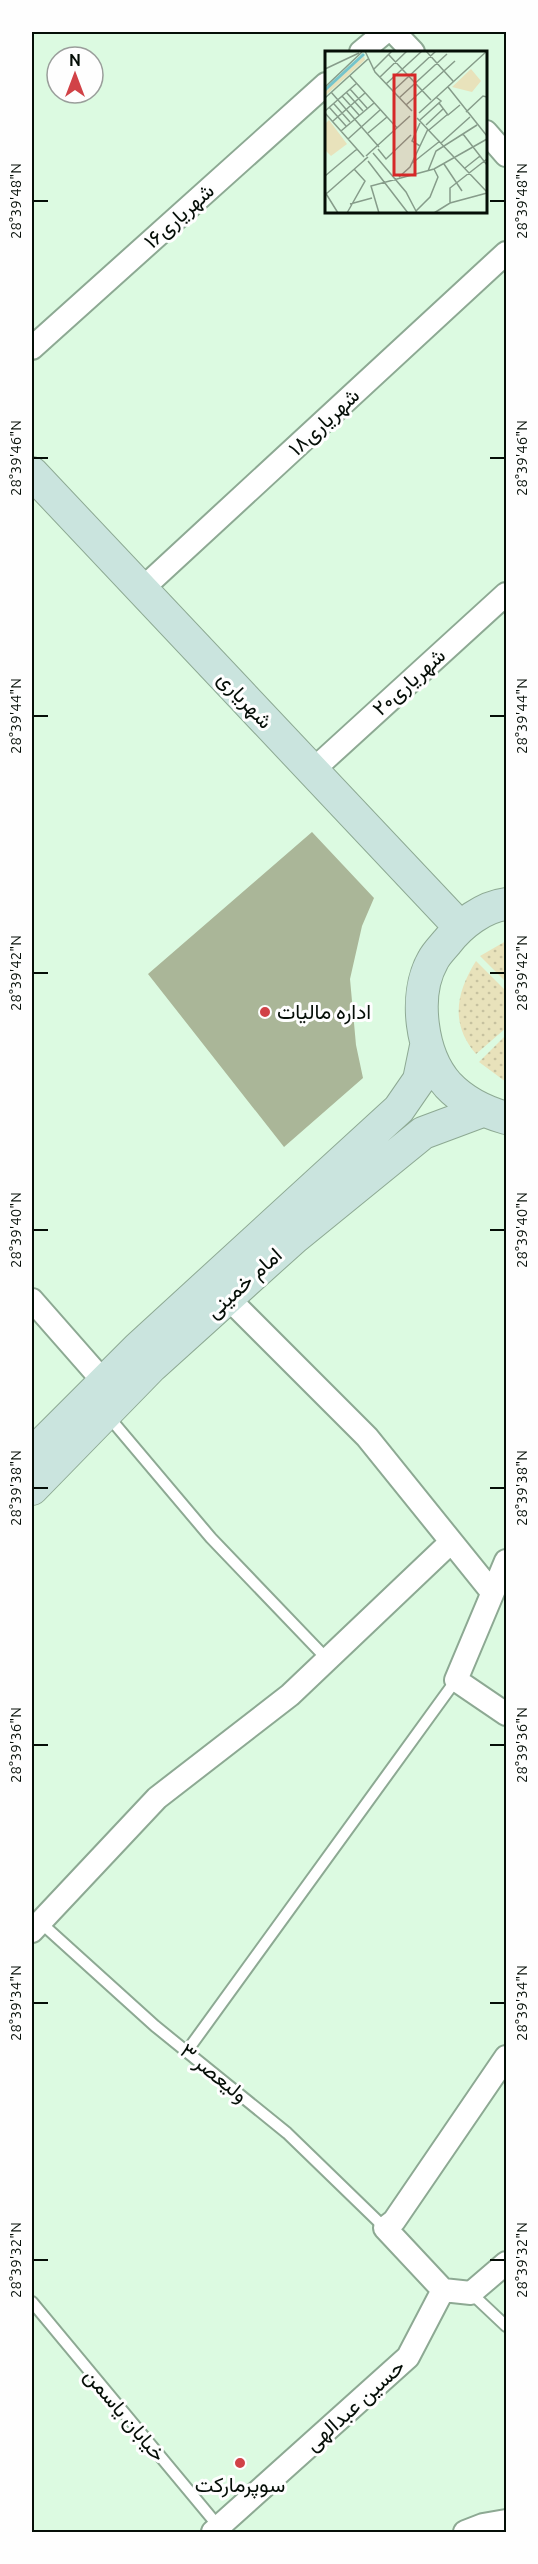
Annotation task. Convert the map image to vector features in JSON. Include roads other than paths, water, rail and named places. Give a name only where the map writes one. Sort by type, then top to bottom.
[{"type":"main road","name":"شهریاری","points":[[32,473],[459,926]]},
{"type":"main road","points":[[494,1115],[448,1084],[426,1047],[421,1003],[432,961],[459,926],[497,905],[507,904]]},
{"type":"main road","name":"امام خمینی","points":[[32,1454],[138,1348],[399,1109],[419,1080],[426,1047]]},
{"type":"main road","name":"امام خمینی","points":[[32,1489],[152,1366],[294,1238],[423,1133],[494,1115]]},
{"type":"street","points":[[362,51],[384,32]]},
{"type":"street","points":[[394,32],[412,51]]},
{"type":"street","name":"شهریاری۱۶","points":[[32,348],[325,86]]},
{"type":"street","points":[[487,133],[507,155]]},
{"type":"street","name":"شهریاری۱۸","points":[[141,590],[507,253]]},
{"type":"street","name":"شهریاری۲۰","points":[[312,771],[507,594]]},
{"type":"street","points":[[228,1298],[367,1437],[492,1592]]},
{"type":"street","points":[[32,1300],[104,1382]]},
{"type":"street","points":[[36,1926],[157,1798],[290,1695],[451,1542]]},
{"type":"street","points":[[507,1561],[456,1680],[507,1714]]},
{"type":"street","points":[[507,2057],[394,2221],[385,2228],[443,2290],[471,2293],[507,2263]]},
{"type":"street","name":"حسین عبدالهی","points":[[216,2530],[408,2357],[443,2290]]},
{"type":"street","points":[[465,2532],[483,2525],[507,2521]]},
{"type":"lane","points":[[106,1413],[211,1538],[327,1659]]},
{"type":"lane","points":[[187,2050],[456,1680]]},
{"type":"lane","name":"ولیعصر ۳","points":[[36,1926],[287,2133],[385,2228]]},
{"type":"lane","points":[[471,2293],[507,2326]]},
{"type":"lane","name":"خیابان یاسمن","points":[[32,2302],[216,2530]]},
{"type":"place","name":"اداره مالیات","points":[[265,1012]]},
{"type":"place","name":"سوپرمارکت","points":[[240,2463]]}]
